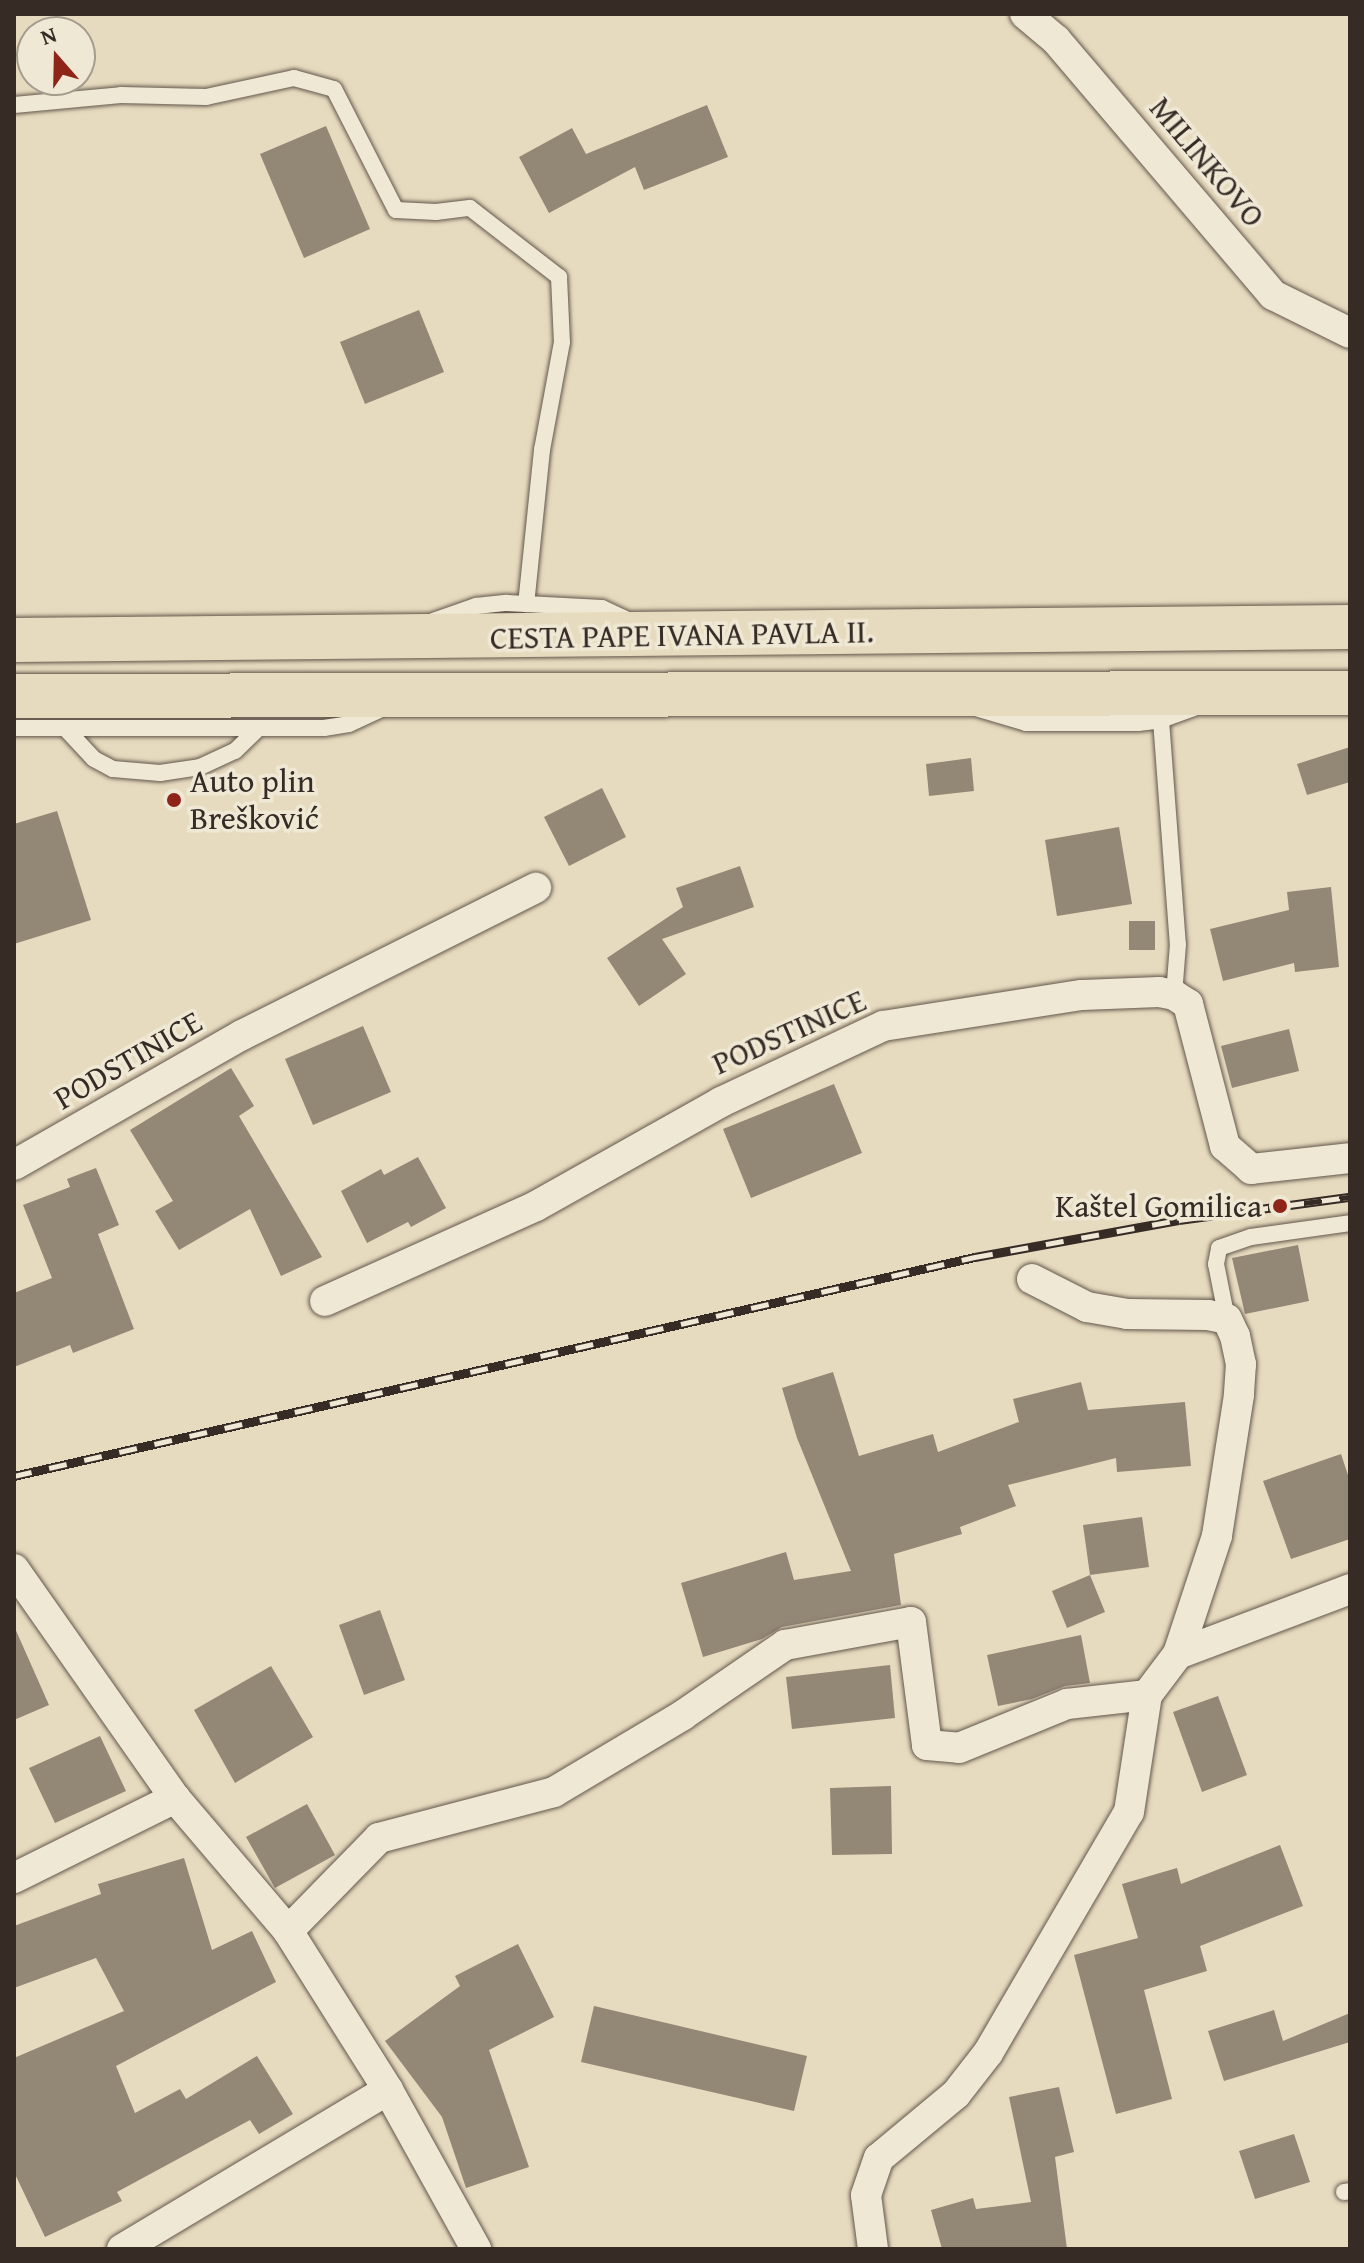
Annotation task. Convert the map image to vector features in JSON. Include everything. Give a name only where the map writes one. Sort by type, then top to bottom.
[{"type":"main road","name":"CESTA PAPE IVANA PAVLA II.","points":[[14,640],[1350,627]]},
{"type":"main road","name":"CESTA PAPE IVANA PAVLA II.","points":[[14,696],[1350,693]]},
{"type":"street","name":"MILINKOVO","points":[[1025,14],[1056,40],[1273,295],[1350,333]]},
{"type":"street","name":"PODSTINICE","points":[[14,1165],[242,1035],[536,888]]},
{"type":"street","name":"PODSTINICE","points":[[325,1301],[536,1206],[721,1102],[883,1026],[1082,995],[1159,992],[1174,995]]},
{"type":"street","points":[[1174,995],[1188,1004],[1225,1146],[1251,1169],[1350,1158]]},
{"type":"street","points":[[873,2249],[866,2195],[879,2158],[956,2094],[988,2053],[1129,1812],[1147,1695],[1178,1654],[1217,1536],[1231,1456],[1241,1364],[1235,1336],[1227,1319],[1208,1315],[1127,1314],[1087,1307],[1032,1279]]},
{"type":"street","points":[[14,1569],[175,1798],[288,1931],[388,2090],[476,2249]]},
{"type":"street","points":[[1178,1654],[1350,1589]]},
{"type":"street","points":[[288,1931],[379,1838],[554,1792],[683,1715],[785,1645],[911,1622],[927,1745],[959,1748],[1067,1704],[1147,1695]]},
{"type":"street","points":[[14,1878],[175,1798]]},
{"type":"street","points":[[122,2249],[388,2090]]},
{"type":"lane","points":[[14,105],[121,95],[206,97],[294,78],[334,89],[396,210],[436,212],[470,208],[559,277],[562,342],[542,450],[526,604]]},
{"type":"lane","points":[[387,638],[476,606],[526,604],[602,608],[663,636]]},
{"type":"lane","points":[[955,694],[979,709],[1026,723],[1161,720],[1223,693]]},
{"type":"lane","points":[[14,728],[324,728],[349,724],[405,695]]},
{"type":"lane","points":[[1161,720],[1178,944],[1174,995]]},
{"type":"lane","points":[[65,728],[94,759],[113,769],[160,773],[200,767],[235,751],[259,728]]},
{"type":"lane","points":[[1227,1319],[1216,1264],[1219,1248],[1251,1237],[1350,1223]]},
{"type":"building","points":[[707,105],[728,157],[644,190],[635,167],[549,213],[519,157],[572,128],[586,154]]},
{"type":"building","points":[[326,126],[370,229],[304,258],[260,154]]},
{"type":"building","points":[[419,310],[444,372],[365,404],[340,342]]},
{"type":"building","points":[[1350,747],[1350,782],[1307,795],[1297,764]]},
{"type":"building","points":[[971,758],[974,791],[929,796],[926,764]]},
{"type":"building","points":[[602,788],[626,837],[569,866],[544,817]]},
{"type":"building","points":[[57,811],[91,920],[14,944],[14,824]]},
{"type":"building","points":[[1119,827],[1132,904],[1057,916],[1045,840]]},
{"type":"building","points":[[740,866],[754,907],[662,939],[686,974],[639,1006],[607,958],[683,907],[676,888]]},
{"type":"building","points":[[1331,887],[1339,967],[1295,972],[1294,963],[1223,981],[1210,929],[1289,910],[1287,892]]},
{"type":"building","points":[[1129,921],[1155,921],[1155,950],[1129,950]]},
{"type":"building","points":[[363,1026],[391,1092],[313,1125],[285,1059]]},
{"type":"building","points":[[1289,1029],[1299,1071],[1232,1088],[1221,1046]]},
{"type":"building","points":[[231,1068],[254,1106],[239,1116],[322,1257],[281,1276],[250,1209],[179,1250],[155,1211],[173,1201],[130,1130]]},
{"type":"building","points":[[834,1084],[862,1153],[751,1198],[723,1129]]},
{"type":"building","points":[[418,1157],[446,1208],[411,1227],[408,1222],[367,1243],[341,1191],[381,1169],[384,1175]]},
{"type":"building","points":[[96,1168],[119,1225],[98,1234],[134,1329],[73,1353],[70,1345],[14,1367],[14,1293],[52,1278],[23,1205],[70,1187],[67,1179]]},
{"type":"building","points":[[1298,1245],[1309,1301],[1245,1314],[1232,1258]]},
{"type":"building","points":[[833,1372],[859,1456],[933,1434],[938,1452],[1019,1422],[1013,1399],[1081,1382],[1088,1410],[1185,1402],[1191,1466],[1117,1472],[1116,1458],[1008,1485],[1016,1506],[960,1527],[962,1534],[894,1554],[901,1605],[782,1627],[762,1639],[703,1657],[681,1583],[786,1552],[794,1580],[851,1571],[797,1438],[782,1388]]},
{"type":"building","points":[[1341,1454],[1350,1481],[1350,1539],[1291,1559],[1263,1481]]},
{"type":"building","points":[[1142,1517],[1149,1567],[1090,1575],[1083,1525]]},
{"type":"building","points":[[1090,1575],[1105,1612],[1067,1628],[1052,1591]]},
{"type":"building","points":[[380,1610],[405,1680],[364,1695],[339,1625]]},
{"type":"building","points":[[14,1626],[49,1705],[14,1720]]},
{"type":"building","points":[[1081,1635],[1090,1683],[1065,1686],[1032,1699],[998,1706],[987,1655]]},
{"type":"building","points":[[890,1665],[895,1718],[792,1729],[786,1677]]},
{"type":"building","points":[[271,1666],[313,1737],[235,1783],[194,1710]]},
{"type":"building","points":[[1218,1696],[1247,1775],[1202,1792],[1173,1712]]},
{"type":"building","points":[[100,1736],[126,1791],[55,1823],[29,1768]]},
{"type":"building","points":[[891,1786],[892,1854],[832,1855],[830,1788]]},
{"type":"building","points":[[307,1804],[335,1855],[275,1888],[246,1837]]},
{"type":"building","points":[[1280,1845],[1303,1906],[1200,1946],[1207,1971],[1144,1990],[1172,2099],[1116,2114],[1074,1955],[1138,1938],[1122,1884],[1177,1868],[1181,1884]]},
{"type":"building","points":[[184,1858],[212,1950],[252,1931],[276,1982],[116,2066],[135,2113],[180,2089],[186,2099],[257,2056],[293,2114],[259,2134],[250,2120],[117,2192],[122,2201],[45,2237],[14,2172],[14,2058],[124,2011],[96,1958],[14,1988],[14,1926],[101,1894],[98,1884]]},
{"type":"building","points":[[518,1944],[554,2017],[489,2050],[529,2167],[466,2188],[442,2117],[385,2041],[460,1986],[455,1976]]},
{"type":"building","points":[[594,2006],[807,2056],[794,2111],[581,2062]]},
{"type":"building","points":[[1274,2010],[1283,2041],[1350,2013],[1350,2042],[1224,2081],[1208,2031]]},
{"type":"building","points":[[1059,2087],[1074,2152],[1055,2157],[1067,2249],[942,2249],[931,2210],[973,2198],[976,2209],[1031,2202],[1009,2097]]},
{"type":"building","points":[[1294,2134],[1310,2182],[1255,2199],[1239,2151]]},
{"type":"railway","points":[[14,1476],[975,1257],[1179,1220],[1350,1197]]},
{"type":"place","name":"Auto plin Brešković","points":[[174,800]]},
{"type":"place","name":"Kaštel Gomilica","points":[[1280,1206]]}]
